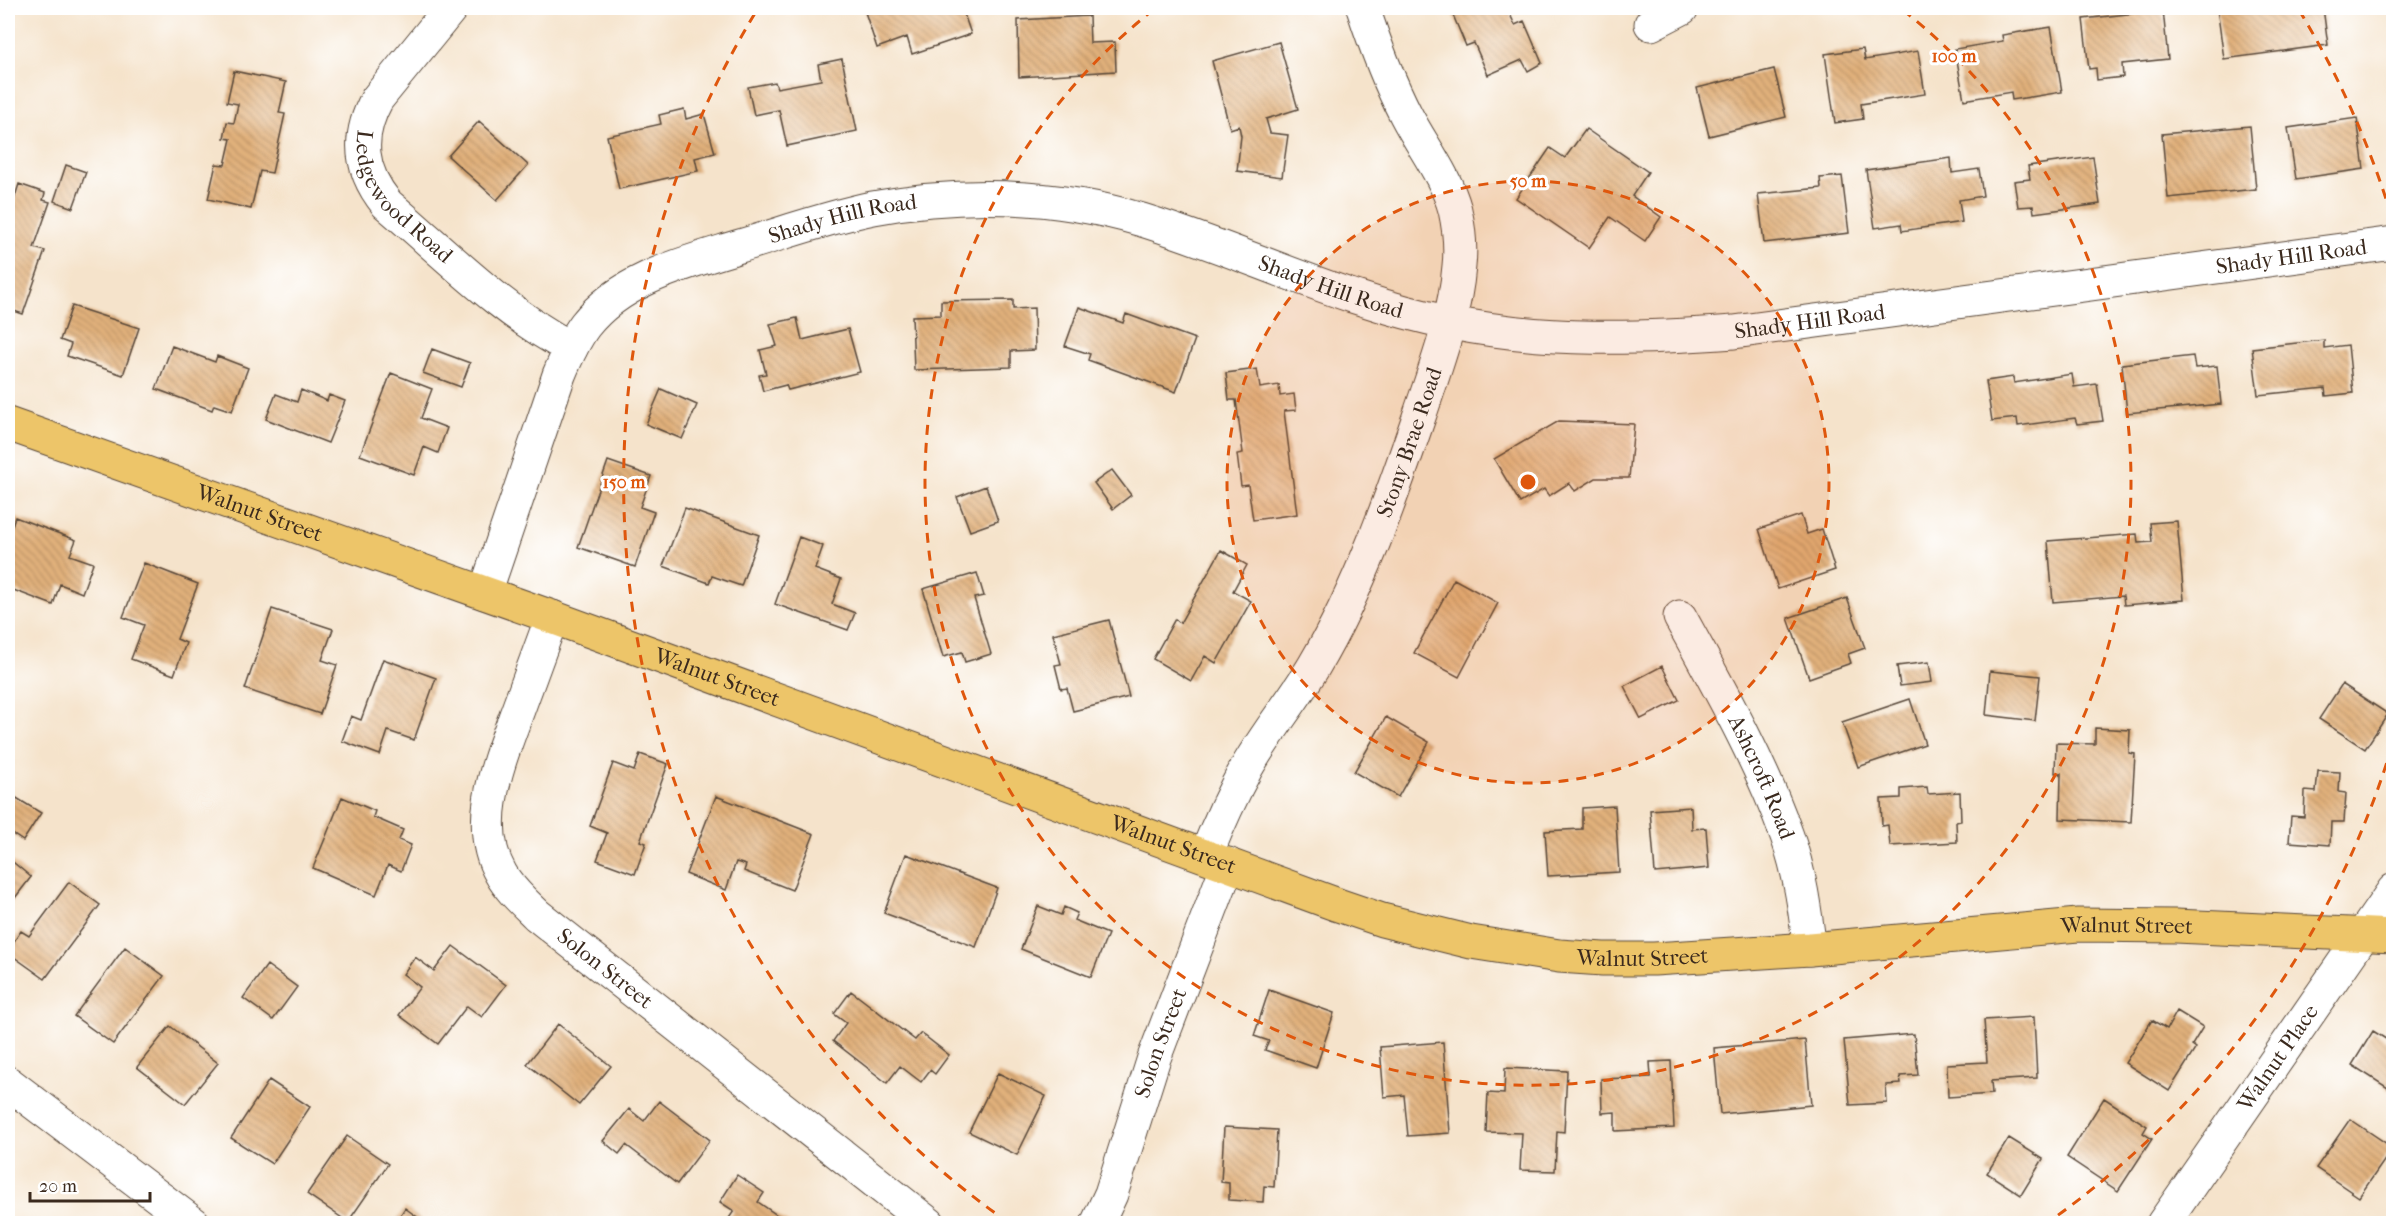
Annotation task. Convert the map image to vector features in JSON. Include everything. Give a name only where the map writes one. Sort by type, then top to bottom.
[{"type":"main road","name":"Walnut Street","points":[[8,424],[552,617],[1382,920],[1471,942],[1516,951],[1559,956],[1654,959],[1810,949],[2078,925],[2137,924],[2378,936]]},
{"type":"street","name":"Ledgewood Road","points":[[451,8],[377,99],[368,115],[364,153],[366,172],[374,189],[387,204],[516,315],[544,334],[571,348]]},
{"type":"street","name":"Stony Brae Road","points":[[1217,860],[1227,805],[1248,765],[1313,666],[1346,602],[1394,489],[1449,323],[1459,265],[1459,235],[1454,208],[1443,181],[1388,79],[1363,8]]},
{"type":"street","points":[[1651,24],[1682,8]]},
{"type":"street","name":"Shady Hill Road","points":[[485,593],[559,375],[571,348],[585,325],[605,304],[628,289],[676,266],[824,220],[873,208],[974,198],[1062,202],[1102,209],[1179,232],[1337,292],[1392,309],[1498,332],[1558,337],[1662,338],[1734,332],[2394,243]]},
{"type":"street","name":"Solon Street","points":[[552,617],[500,761],[492,792],[489,822],[491,848],[500,873],[516,895],[537,915],[929,1224]]},
{"type":"street","name":"Ashcroft Road","points":[[1680,618],[1729,708],[1787,836],[1802,890],[1810,949]]},
{"type":"street","name":"Solon Street","points":[[1097,1224],[1118,1209],[1154,1058],[1217,860]]},
{"type":"street","name":"Walnut Place","points":[[2163,1224],[2378,936],[2394,890]]},
{"type":"street","points":[[8,1083],[195,1224]]},
{"type":"building","points":[[962,8],[971,34],[912,54],[907,37],[877,48],[864,9]]},
{"type":"building","points":[[1450,8],[1507,8],[1515,25],[1524,21],[1542,63],[1528,71],[1522,60],[1488,75],[1474,43],[1466,46]]},
{"type":"building","points":[[2217,8],[2323,8],[2328,45],[2224,59]]},
{"type":"building","points":[[2163,10],[2168,59],[2122,64],[2123,77],[2097,80],[2096,68],[2089,69],[2083,19]]},
{"type":"building","points":[[1089,16],[1090,43],[1115,42],[1116,71],[1019,77],[1018,20]]},
{"type":"building","points":[[2051,27],[2062,92],[2012,100],[2011,92],[1964,100],[1955,49],[2003,41],[2002,35]]},
{"type":"building","points":[[1279,42],[1298,109],[1266,119],[1270,133],[1288,135],[1282,177],[1237,171],[1241,136],[1239,126],[1230,129],[1212,61]]},
{"type":"building","points":[[1863,49],[1865,60],[1918,51],[1925,94],[1861,104],[1863,119],[1835,123],[1825,54]]},
{"type":"building","points":[[842,59],[857,131],[787,146],[779,110],[754,115],[748,87],[775,82],[777,88],[821,80],[818,64]]},
{"type":"building","points":[[1774,69],[1786,117],[1709,136],[1697,88]]},
{"type":"building","points":[[234,71],[286,82],[279,113],[285,114],[272,173],[260,171],[251,209],[208,199],[216,164],[225,165],[231,139],[224,138],[227,122],[234,123],[238,104],[227,102]]},
{"type":"building","points":[[684,109],[686,119],[704,114],[715,153],[695,158],[698,171],[619,189],[607,136],[661,124],[659,115]]},
{"type":"building","points":[[2357,118],[2364,169],[2296,179],[2288,128]]},
{"type":"building","points":[[479,121],[528,165],[497,200],[448,156]]},
{"type":"building","points":[[2250,126],[2256,189],[2168,198],[2162,134]]},
{"type":"building","points":[[1586,129],[1648,172],[1632,196],[1661,217],[1645,241],[1610,217],[1589,248],[1516,198],[1550,148],[1565,158]]},
{"type":"building","points":[[2093,157],[2100,204],[2034,213],[2033,206],[2018,207],[2014,181],[2030,179],[2028,166]]},
{"type":"building","points":[[1951,158],[1952,173],[1979,169],[1983,196],[1959,200],[1962,222],[1902,231],[1901,224],[1875,228],[1866,170]]},
{"type":"building","points":[[66,165],[86,172],[73,208],[54,201]]},
{"type":"building","points":[[1842,176],[1849,233],[1764,243],[1758,194],[1821,188],[1820,178]]},
{"type":"building","points":[[19,184],[45,193],[43,200],[50,202],[34,248],[45,251],[23,314],[8,309],[8,219]]},
{"type":"building","points":[[1013,300],[1013,309],[1034,308],[1035,350],[1011,351],[1011,367],[914,370],[912,316],[941,315],[941,301]]},
{"type":"building","points":[[72,306],[139,328],[123,375],[67,356],[71,344],[60,340]]},
{"type":"building","points":[[1079,307],[1123,323],[1126,314],[1195,339],[1176,392],[1088,360],[1090,354],[1065,346]]},
{"type":"building","points":[[797,318],[802,340],[848,329],[860,372],[788,390],[786,385],[763,391],[759,375],[766,374],[760,350],[777,346],[770,324]]},
{"type":"building","points":[[2324,340],[2324,348],[2348,345],[2353,393],[2326,396],[2325,388],[2258,395],[2252,348]]},
{"type":"building","points":[[172,346],[215,362],[217,356],[248,368],[232,411],[214,405],[212,410],[156,389]]},
{"type":"building","points":[[432,349],[470,363],[461,387],[423,373]]},
{"type":"building","points":[[2193,356],[2195,368],[2217,366],[2221,404],[2127,413],[2122,364]]},
{"type":"building","points":[[1257,369],[1260,388],[1279,385],[1280,396],[1294,394],[1296,410],[1284,411],[1297,514],[1253,520],[1248,485],[1241,486],[1237,454],[1243,453],[1236,400],[1229,400],[1226,373]]},
{"type":"building","points":[[391,373],[432,389],[421,418],[447,428],[438,453],[424,447],[414,475],[360,455]]},
{"type":"building","points":[[2072,374],[2074,387],[2097,384],[2103,421],[2077,424],[2075,418],[2018,426],[2017,418],[1992,421],[1986,381],[2013,377],[2014,383]]},
{"type":"building","points":[[661,389],[697,405],[682,439],[646,424]]},
{"type":"building","points":[[301,390],[327,401],[329,395],[345,401],[328,443],[266,419],[276,394],[297,402]]},
{"type":"building","points":[[1559,421],[1634,424],[1629,478],[1596,478],[1575,491],[1569,483],[1549,496],[1544,489],[1520,503],[1494,459]]},
{"type":"building","points":[[608,461],[651,476],[640,507],[654,512],[635,567],[578,547]]},
{"type":"building","points":[[1112,470],[1131,495],[1113,509],[1094,483]]},
{"type":"building","points":[[986,486],[998,521],[970,531],[957,497]]},
{"type":"building","points":[[685,508],[759,535],[741,586],[712,576],[709,583],[663,566]]},
{"type":"building","points":[[1801,515],[1807,534],[1822,529],[1835,570],[1778,589],[1759,529]]},
{"type":"building","points":[[15,517],[76,540],[70,555],[93,563],[82,593],[60,584],[53,605],[8,588],[8,537]]},
{"type":"building","points":[[2177,521],[2184,600],[2124,605],[2123,596],[2053,602],[2048,541],[2137,534],[2138,543],[2152,542],[2150,523]]},
{"type":"building","points":[[799,537],[823,546],[815,569],[841,579],[832,604],[855,613],[848,630],[775,604]]},
{"type":"building","points":[[1221,550],[1247,565],[1233,591],[1251,601],[1216,663],[1205,656],[1191,681],[1153,659],[1175,619],[1180,623]]},
{"type":"building","points":[[144,563],[198,584],[177,639],[186,643],[174,675],[131,659],[144,625],[123,617]]},
{"type":"building","points":[[977,573],[984,596],[974,598],[991,654],[965,662],[962,652],[943,657],[923,589]]},
{"type":"building","points":[[1454,579],[1498,603],[1459,677],[1414,653]]},
{"type":"building","points":[[1847,598],[1865,648],[1848,654],[1851,663],[1809,678],[1788,618]]},
{"type":"building","points":[[272,609],[333,629],[322,660],[337,665],[320,714],[245,689]]},
{"type":"building","points":[[1109,620],[1129,697],[1073,711],[1067,688],[1061,689],[1055,665],[1061,664],[1053,634]]},
{"type":"building","points":[[383,659],[436,678],[414,740],[388,731],[380,755],[342,741],[351,716],[361,720]]},
{"type":"building","points":[[1929,662],[1932,682],[1900,686],[1897,666]]},
{"type":"building","points":[[1662,666],[1679,700],[1641,719],[1624,686]]},
{"type":"building","points":[[1990,671],[2040,676],[2035,721],[1986,715]]},
{"type":"building","points":[[2342,684],[2388,714],[2365,749],[2319,719]]},
{"type":"building","points":[[1910,699],[1925,744],[1858,767],[1842,722]]},
{"type":"building","points":[[1386,717],[1429,742],[1398,797],[1354,772]]},
{"type":"building","points":[[2095,728],[2130,730],[2129,753],[2135,754],[2131,822],[2060,819],[2061,773],[2055,773],[2056,743],[2095,744]]},
{"type":"building","points":[[640,754],[668,764],[640,841],[646,843],[635,874],[597,860],[607,833],[590,826],[613,763],[634,771]]},
{"type":"building","points":[[2318,771],[2340,772],[2339,792],[2346,793],[2344,822],[2331,822],[2330,845],[2289,842],[2291,816],[2304,817],[2305,791],[2316,792]]},
{"type":"building","points":[[1927,787],[1928,794],[1960,792],[1961,821],[1956,822],[1957,842],[1890,846],[1888,825],[1882,826],[1881,799],[1901,798],[1901,789]]},
{"type":"building","points":[[10,794],[41,813],[23,841],[8,831]]},
{"type":"building","points":[[716,796],[814,834],[792,890],[744,871],[746,865],[736,862],[726,890],[686,874]]},
{"type":"building","points":[[342,797],[375,811],[373,817],[403,830],[399,840],[411,845],[401,871],[388,865],[376,895],[313,868]]},
{"type":"building","points":[[1615,806],[1619,872],[1548,876],[1545,831],[1582,829],[1582,808]]},
{"type":"building","points":[[1691,807],[1692,829],[1706,828],[1709,868],[1655,873],[1650,810]]},
{"type":"building","points":[[906,854],[997,888],[976,947],[884,913]]},
{"type":"building","points":[[8,858],[31,877],[8,907]]},
{"type":"building","points":[[69,882],[100,905],[45,979],[14,957],[10,962],[8,950],[21,931],[29,936]]},
{"type":"building","points":[[1038,906],[1061,915],[1064,907],[1077,913],[1074,920],[1108,934],[1091,977],[1021,949]]},
{"type":"building","points":[[453,946],[506,985],[482,1017],[467,1006],[438,1044],[399,1015],[420,987],[403,974],[415,957],[434,971]]},
{"type":"building","points":[[125,947],[164,976],[113,1044],[74,1016]]},
{"type":"building","points":[[267,965],[297,987],[273,1020],[243,998]]},
{"type":"building","points":[[1269,990],[1334,1013],[1316,1068],[1265,1050],[1269,1041],[1254,1036]]},
{"type":"building","points":[[851,991],[915,1040],[921,1033],[949,1055],[935,1074],[930,1070],[921,1082],[900,1066],[887,1083],[833,1041],[846,1023],[834,1014]]},
{"type":"building","points":[[2177,1011],[2203,1027],[2192,1045],[2196,1048],[2169,1091],[2125,1063],[2152,1020],[2167,1029]]},
{"type":"building","points":[[2034,1017],[2037,1078],[1991,1081],[1992,1094],[1948,1097],[1947,1064],[1987,1062],[1984,1020]]},
{"type":"building","points":[[558,1024],[611,1066],[579,1105],[527,1064]]},
{"type":"building","points":[[170,1026],[218,1063],[185,1104],[137,1067]]},
{"type":"building","points":[[2373,1031],[2394,1044],[2394,1086],[2391,1090],[2352,1065]]},
{"type":"building","points":[[1914,1034],[1918,1075],[1900,1076],[1901,1084],[1886,1085],[1887,1103],[1850,1105],[1844,1040]]},
{"type":"building","points":[[1805,1040],[1811,1105],[1720,1114],[1714,1048]]},
{"type":"building","points":[[1443,1042],[1450,1133],[1408,1136],[1404,1095],[1384,1097],[1380,1047]]},
{"type":"building","points":[[1671,1061],[1674,1128],[1615,1131],[1615,1112],[1602,1113],[1601,1079],[1651,1077],[1650,1062]]},
{"type":"building","points":[[1505,1068],[1567,1071],[1564,1132],[1557,1131],[1555,1171],[1520,1170],[1522,1133],[1486,1132],[1488,1093],[1504,1094]]},
{"type":"building","points":[[998,1073],[1046,1096],[1017,1155],[969,1132]]},
{"type":"building","points":[[269,1080],[310,1107],[272,1164],[231,1138]]},
{"type":"building","points":[[2104,1098],[2147,1126],[2143,1133],[2152,1139],[2118,1191],[2067,1157]]},
{"type":"building","points":[[659,1101],[710,1140],[677,1184],[626,1145],[619,1154],[603,1141],[629,1109],[644,1121]]},
{"type":"building","points":[[2350,1119],[2393,1148],[2359,1197],[2316,1168]]},
{"type":"building","points":[[1224,1127],[1277,1130],[1274,1187],[1264,1186],[1263,1202],[1229,1200],[1229,1183],[1221,1182]]},
{"type":"building","points":[[347,1136],[388,1164],[348,1222],[307,1194]]},
{"type":"building","points":[[2009,1138],[2043,1159],[2021,1195],[1987,1173]]},
{"type":"building","points":[[737,1175],[764,1193],[758,1202],[790,1224],[725,1224],[734,1211],[720,1202]]},
{"type":"building","points":[[405,1208],[427,1224],[394,1224]]}]
